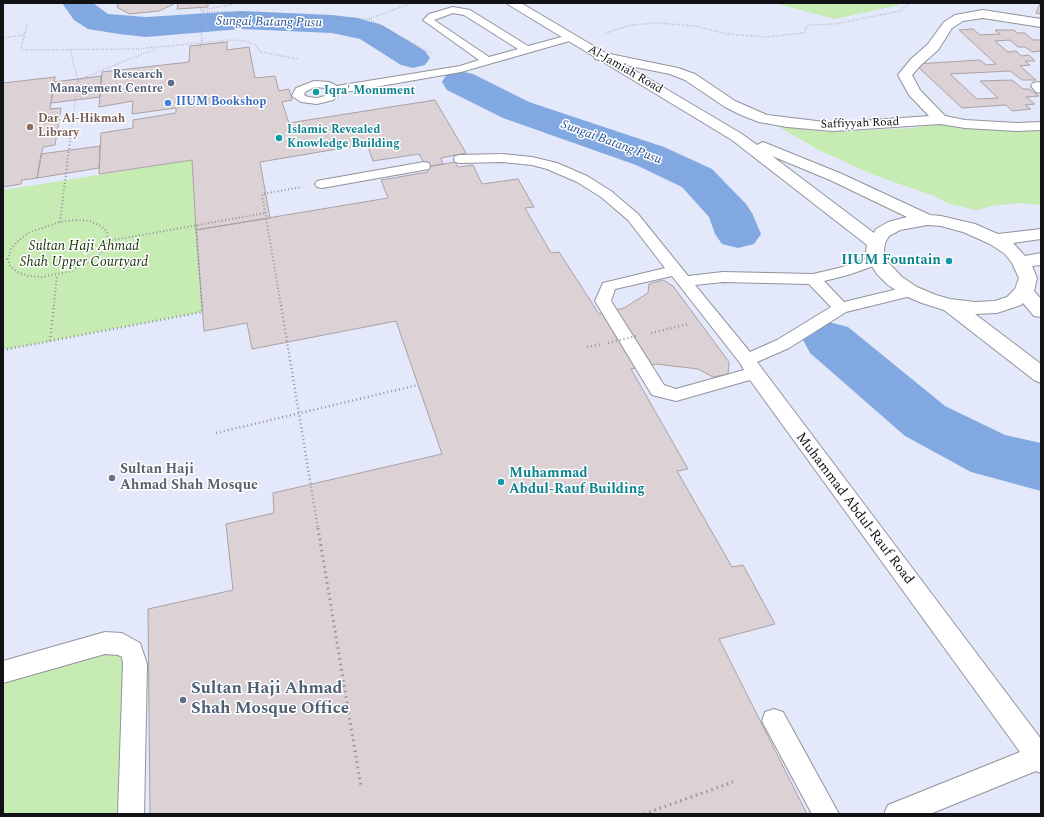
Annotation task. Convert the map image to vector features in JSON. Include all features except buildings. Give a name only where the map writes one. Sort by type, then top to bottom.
[{"type":"street","name":"Al-Jamiah Road","points":[[513,3],[738,137],[877,251],[884,270],[896,281],[910,290],[929,299],[950,305],[975,308],[997,307],[1014,301],[1024,292],[1028,278],[1021,262],[1011,250],[996,240],[969,228],[941,221],[927,220],[909,222],[894,226],[882,233],[877,251]]},
{"type":"street","points":[[940,120],[914,92],[904,75],[933,47],[948,25],[958,18],[982,14],[1041,23]]},
{"type":"street","name":"Saffiyyah Road","points":[[600,56],[673,71],[690,77],[730,104],[746,112],[764,119],[787,123],[833,127],[940,120],[995,126],[1041,126]]},
{"type":"street","name":"Saffiyyah Road","points":[[642,79],[650,73],[673,71]]},
{"type":"street","name":"Al-Jamiah Road","points":[[738,137],[836,176],[927,220]]},
{"type":"street","points":[[996,240],[1041,234]]},
{"type":"street","points":[[1021,262],[1041,259]]},
{"type":"street","points":[[1024,292],[1041,311]]},
{"type":"street","name":"Al-Jamiah Road","points":[[950,305],[1041,375]]},
{"type":"lane","points":[[486,60],[428,20],[432,16],[453,10],[467,12],[525,50]]},
{"type":"lane","points":[[335,90],[457,69],[525,50],[573,40]]},
{"type":"lane","name":"Muhammad Abdul-Rauf Road","points":[[460,159],[502,158],[532,161],[552,166],[582,180],[606,194],[633,217],[715,318],[1040,757]]},
{"type":"lane","points":[[322,184],[424,166]]},
{"type":"lane","points":[[877,251],[843,272],[813,279],[680,276],[608,286],[603,301],[658,390],[676,395],[750,366],[841,308],[910,290]]},
{"type":"lane","points":[[813,279],[841,308]]},
{"type":"lane","points":[[3,672],[105,643],[122,644],[132,651],[135,664],[131,814]]},
{"type":"lane","points":[[774,721],[826,814]]},
{"type":"lane","points":[[897,814],[1040,757]]},
{"type":"path","points":[[202,10],[240,3]]},
{"type":"path","points":[[202,10],[280,18],[368,19],[412,3]]},
{"type":"path","points":[[573,40],[631,26],[658,22],[695,26],[728,34],[767,37],[803,33],[808,26],[835,24],[900,11],[910,3]]},
{"type":"path","points":[[200,48],[202,42],[200,18],[202,10]]},
{"type":"path","points":[[368,19],[395,32],[457,69]]},
{"type":"path","points":[[27,25],[21,49],[24,50],[136,50],[231,40],[246,41],[255,45],[261,52],[298,59]]},
{"type":"path","points":[[3,38],[24,35]]},
{"type":"path","points":[[78,80],[159,47]]},
{"type":"path","points":[[60,222],[78,80],[70,50]]},
{"type":"path","points":[[322,184],[262,194],[361,787]]},
{"type":"path","points":[[108,241],[265,213]]},
{"type":"path","points":[[83,221],[101,226],[107,232],[108,241],[104,249],[97,257],[86,265],[57,275],[42,277],[28,276],[17,272],[10,266],[8,258],[11,249],[19,240],[30,232],[60,222],[83,221]]},
{"type":"path","points":[[3,350],[202,312],[196,225]]},
{"type":"path","points":[[3,259],[8,258]]},
{"type":"path","points":[[50,341],[57,275]]},
{"type":"path","points":[[650,333],[715,318]]},
{"type":"path","points":[[587,347],[643,334]]},
{"type":"path","points":[[216,433],[418,384]]},
{"type":"path","points":[[644,814],[733,782]]},
{"type":"shaded area","points":[[3,3],[1041,3],[1041,814],[3,814]]},
{"type":"green space","points":[[774,3],[902,3],[899,5],[835,19]]},
{"type":"green space","points":[[941,124],[1041,129],[1041,205],[1019,203],[993,206],[976,210],[949,204],[934,196],[871,174],[819,150],[779,127],[829,132],[912,128]]},
{"type":"green space","name":"Sultan Haji Ahmad Shah Upper Courtyard","points":[[192,160],[202,312],[3,350],[3,190]]},
{"type":"green space","points":[[105,643],[132,651],[131,814],[3,814],[3,672]]},
{"type":"waterway","name":"Sungai Batang Pusu","points":[[77,3],[85,13],[99,22],[119,25],[146,27],[241,20],[332,24],[358,28],[371,32],[413,58]]},
{"type":"waterway","name":"Sungai Batang Pusu","points":[[460,82],[516,110],[650,156],[697,178],[730,213],[738,234]]},
{"type":"waterway","name":"Sungai Batang Pusu","points":[[829,340],[925,421],[992,455],[1041,467]]},
{"type":"place","name":"Research Management Centre","points":[[171,83]]},
{"type":"place","name":"Iqra' Monument","points":[[316,92]]},
{"type":"place","name":"IIUM Bookshop","points":[[168,103]]},
{"type":"place","name":"Dar Al-Hikmah Library","points":[[30,127]]},
{"type":"place","name":"Islamic Revealed Knowledge Building","points":[[279,138]]},
{"type":"place","name":"IIUM Fountain","points":[[949,261]]},
{"type":"place","name":"Sultan Haji Ahmad Shah Mosque","points":[[112,478]]},
{"type":"place","name":"Muhammad Abdul-Rauf Building","points":[[501,482]]},
{"type":"place","name":"Sultan Haji Ahmad Shah Mosque Office","points":[[183,700]]}]
